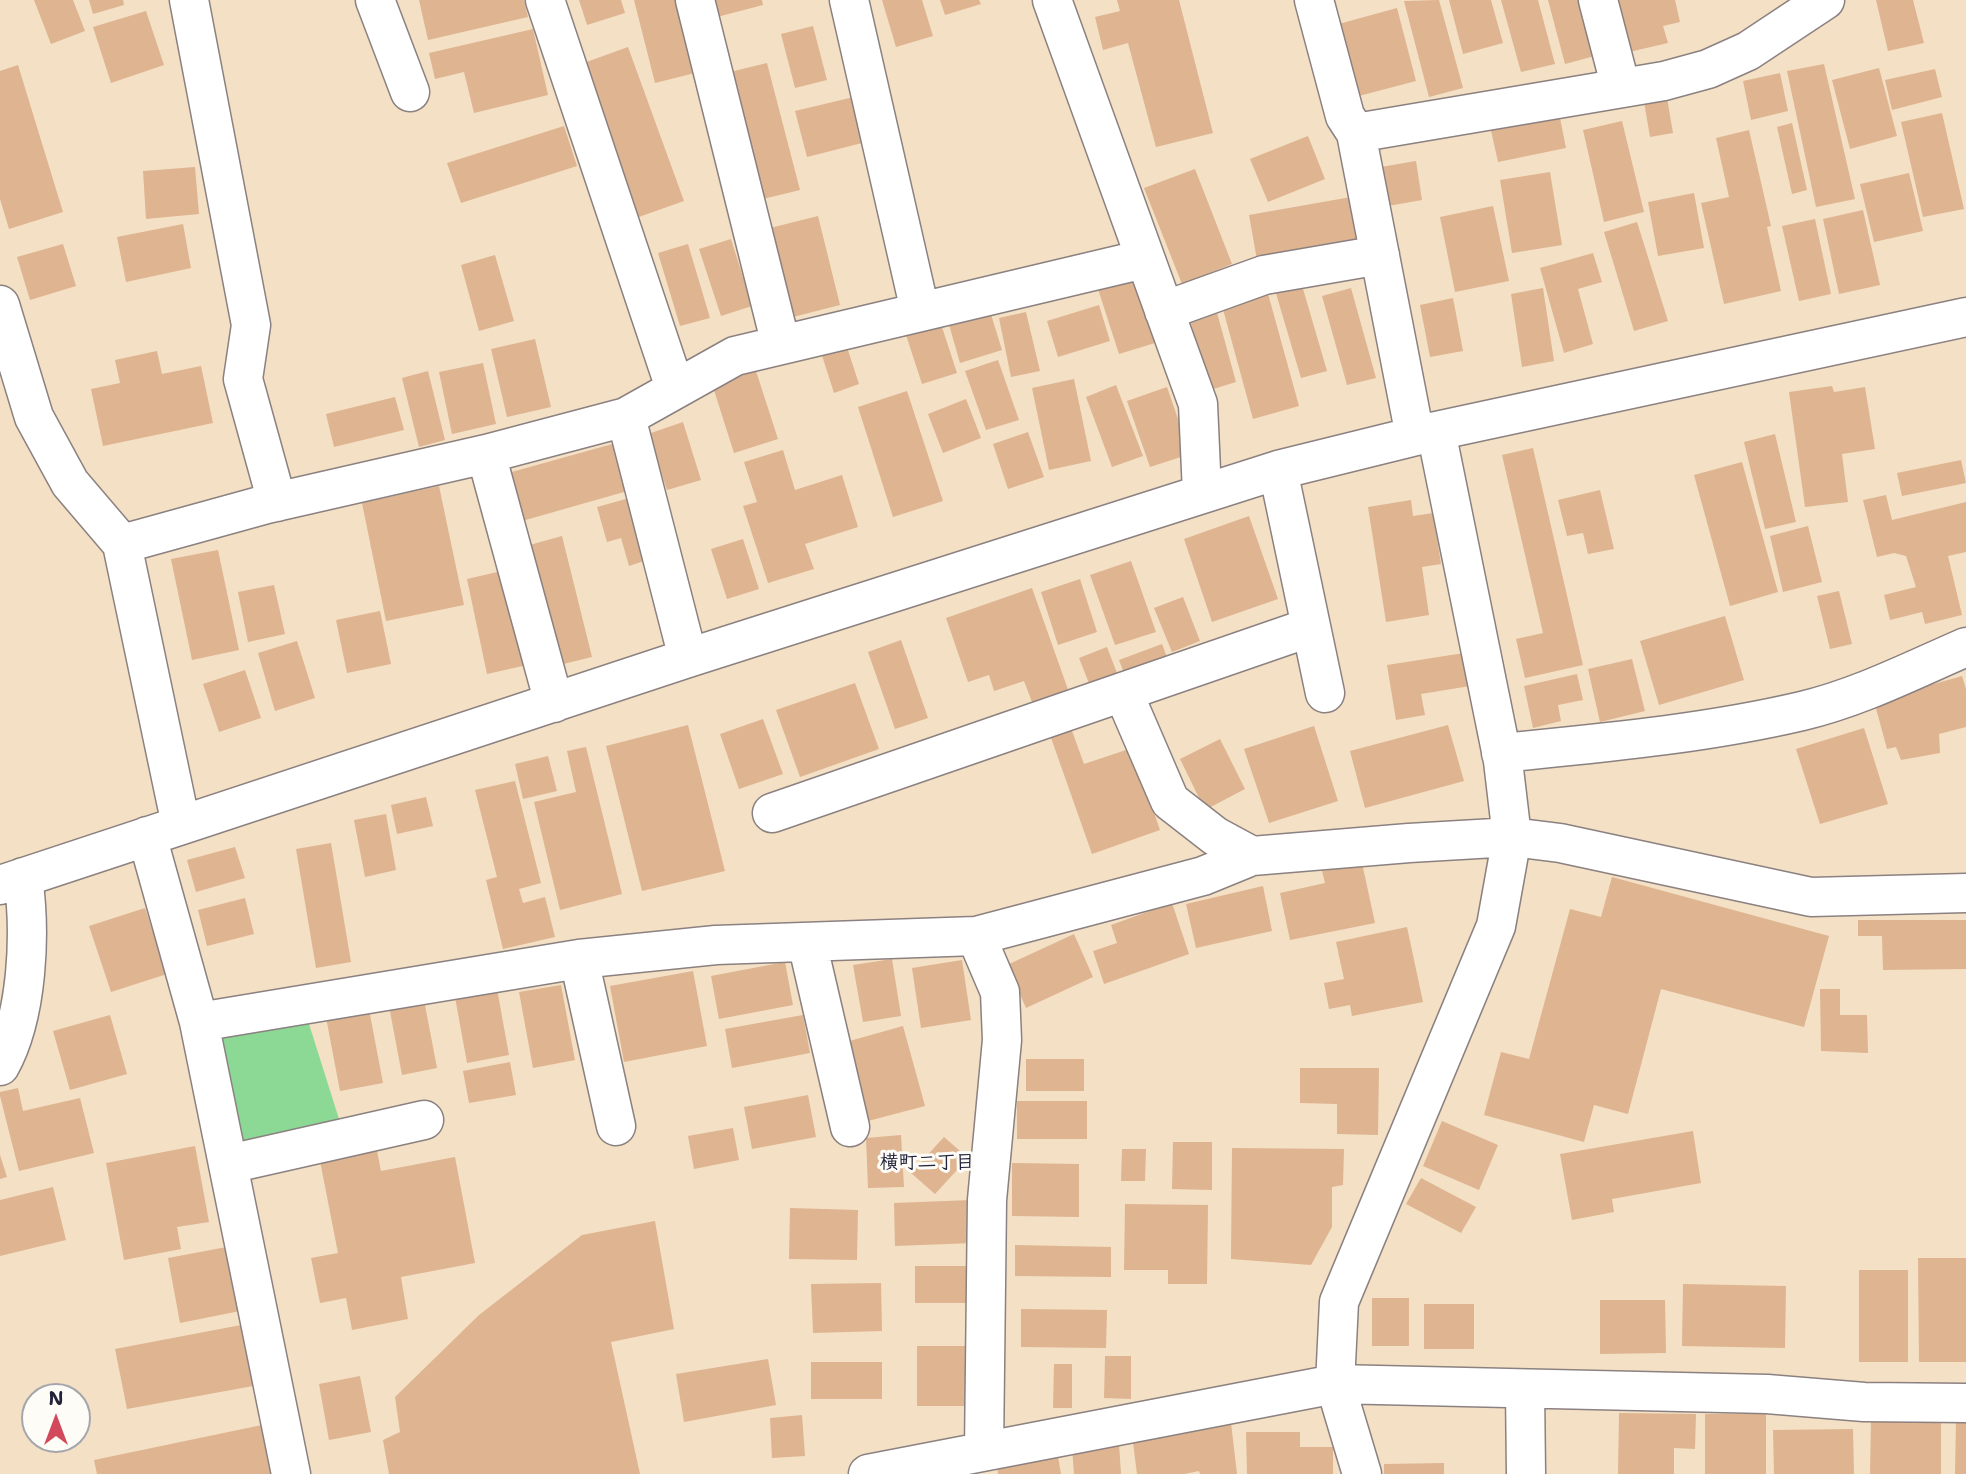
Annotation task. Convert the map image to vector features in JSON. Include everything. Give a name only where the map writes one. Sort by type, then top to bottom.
[{"type":"street","points":[[189,0],[251,325],[243,379],[277,502]]},
{"type":"street","points":[[375,0],[410,92]]},
{"type":"street","points":[[545,0],[676,388]]},
{"type":"street","points":[[695,0],[781,345]]},
{"type":"street","points":[[849,0],[920,312]]},
{"type":"street","points":[[1052,0],[1198,404],[1202,494]]},
{"type":"street","points":[[1314,0],[1345,116],[1356,133],[1380,255],[1501,753],[1512,837],[1496,926],[1339,1302],[1335,1384],[1362,1474]]},
{"type":"street","points":[[1598,0],[1621,88]]},
{"type":"street","points":[[1356,133],[1664,81],[1708,69],[1748,51],[1825,0]]},
{"type":"street","points":[[1164,311],[1264,275],[1380,255]]},
{"type":"street","points":[[122,544],[277,502],[486,454],[626,417],[735,356],[1144,259]]},
{"type":"street","points":[[0,304],[34,417],[70,483],[122,544],[164,830],[199,1022],[291,1474]]},
{"type":"street","points":[[0,1066],[8,1052],[18,1015],[29,920],[11,881],[688,659],[1278,470],[1425,434],[1966,317]]},
{"type":"street","points":[[626,417],[688,659]]},
{"type":"street","points":[[486,454],[554,703]]},
{"type":"street","points":[[1278,470],[1325,693]]},
{"type":"street","points":[[772,813],[1311,627]]},
{"type":"street","points":[[1501,753],[1631,740],[1804,711],[1899,676],[1966,647]]},
{"type":"street","points":[[1123,692],[1170,801],[1215,836],[1251,856]]},
{"type":"street","points":[[199,1022],[579,959],[716,945],[976,936],[1203,876],[1251,856],[1512,837],[1560,843],[1811,897],[1966,893]]},
{"type":"street","points":[[976,936],[1000,992],[1002,1040],[987,1200],[981,1459]]},
{"type":"street","points":[[807,942],[850,1127]]},
{"type":"street","points":[[579,959],[616,1126]]},
{"type":"street","points":[[229,1164],[424,1120]]},
{"type":"street","points":[[868,1474],[981,1459],[1335,1384],[1767,1394],[1864,1402],[1966,1404]]},
{"type":"street","points":[[1525,1389],[1526,1474]]},
{"type":"green space","points":[[303,1005],[345,1138],[229,1164],[199,1022]]},
{"type":"building","points":[[34,0],[73,0],[85,31],[51,44]]},
{"type":"building","points":[[89,0],[123,0],[124,5],[93,14]]},
{"type":"building","points":[[419,0],[524,0],[528,17],[428,40]]},
{"type":"building","points":[[579,0],[621,0],[625,13],[587,25]]},
{"type":"building","points":[[634,0],[676,0],[695,73],[655,83]]},
{"type":"building","points":[[713,0],[762,0],[763,5],[717,17]]},
{"type":"building","points":[[882,0],[922,0],[933,36],[896,47]]},
{"type":"building","points":[[940,0],[979,0],[981,4],[945,15]]},
{"type":"building","points":[[1117,0],[1179,0],[1213,133],[1156,147],[1128,43],[1103,50],[1095,17],[1120,11]]},
{"type":"building","points":[[1439,0],[1463,88],[1429,97],[1404,1]]},
{"type":"building","points":[[1449,0],[1491,0],[1503,43],[1463,54]]},
{"type":"building","points":[[1501,0],[1538,0],[1555,64],[1521,72]]},
{"type":"building","points":[[1548,0],[1587,0],[1602,54],[1565,64]]},
{"type":"building","points":[[1617,0],[1675,0],[1680,22],[1663,26],[1668,43],[1629,52]]},
{"type":"building","points":[[1876,0],[1913,0],[1924,43],[1888,51]]},
{"type":"building","points":[[1397,8],[1416,81],[1355,97],[1335,25]]},
{"type":"building","points":[[146,11],[164,65],[111,83],[93,27]]},
{"type":"building","points":[[813,26],[827,80],[795,88],[781,34]]},
{"type":"building","points":[[533,29],[548,95],[474,113],[464,72],[435,79],[429,53]]},
{"type":"building","points":[[628,47],[684,201],[636,218],[581,64]]},
{"type":"building","points":[[767,63],[800,190],[763,199],[730,72]]},
{"type":"building","points":[[1824,64],[1855,199],[1816,207],[1787,71]]},
{"type":"building","points":[[18,65],[63,212],[9,229],[0,199],[0,71]]},
{"type":"building","points":[[1879,68],[1897,136],[1850,149],[1832,80]]},
{"type":"building","points":[[1935,69],[1942,97],[1892,110],[1885,80]]},
{"type":"building","points":[[1780,73],[1788,111],[1751,120],[1743,81]]},
{"type":"building","points":[[1666,92],[1673,133],[1650,137],[1643,96]]},
{"type":"building","points":[[858,96],[870,141],[807,157],[795,111]]},
{"type":"building","points":[[1559,113],[1566,148],[1498,162],[1490,126]]},
{"type":"building","points":[[1942,113],[1964,209],[1923,217],[1901,122]]},
{"type":"building","points":[[1622,121],[1644,212],[1604,222],[1583,130]]},
{"type":"building","points":[[1792,123],[1807,190],[1792,194],[1777,127]]},
{"type":"building","points":[[564,126],[577,166],[461,203],[447,163]]},
{"type":"building","points":[[1749,130],[1771,226],[1767,227],[1781,291],[1724,304],[1701,203],[1729,197],[1716,138]]},
{"type":"building","points":[[1308,136],[1325,179],[1268,202],[1250,159]]},
{"type":"building","points":[[1416,161],[1422,200],[1388,206],[1381,167]]},
{"type":"building","points":[[195,167],[199,214],[146,219],[143,171]]},
{"type":"building","points":[[1195,169],[1232,264],[1182,284],[1144,188]]},
{"type":"building","points":[[1550,172],[1562,245],[1512,253],[1500,180]]},
{"type":"building","points":[[1909,173],[1923,231],[1874,242],[1860,184]]},
{"type":"building","points":[[1694,193],[1704,248],[1658,256],[1648,202]]},
{"type":"building","points":[[1351,197],[1359,243],[1257,260],[1249,215]]},
{"type":"building","points":[[1493,206],[1509,281],[1455,292],[1440,217]]},
{"type":"building","points":[[1863,210],[1880,285],[1839,294],[1823,219]]},
{"type":"building","points":[[818,216],[840,305],[789,318],[766,229]]},
{"type":"building","points":[[1815,219],[1831,294],[1799,301],[1782,226]]},
{"type":"building","points":[[1637,222],[1668,321],[1634,331],[1604,232]]},
{"type":"building","points":[[183,224],[191,268],[126,282],[117,237]]},
{"type":"building","points":[[731,239],[752,306],[721,316],[699,249]]},
{"type":"building","points":[[63,244],[76,286],[30,300],[17,257]]},
{"type":"building","points":[[688,244],[710,318],[680,326],[658,253]]},
{"type":"building","points":[[1593,253],[1602,282],[1578,289],[1593,344],[1564,353],[1540,268]]},
{"type":"building","points":[[495,255],[514,321],[479,331],[461,265]]},
{"type":"building","points":[[1133,278],[1155,343],[1119,354],[1098,289]]},
{"type":"building","points":[[1301,282],[1327,371],[1301,378],[1275,290]]},
{"type":"building","points":[[1351,288],[1376,378],[1347,385],[1322,296]]},
{"type":"building","points":[[1543,288],[1554,361],[1522,367],[1511,294]]},
{"type":"building","points":[[1267,290],[1299,406],[1253,419],[1221,302]]},
{"type":"building","points":[[1453,298],[1463,351],[1430,357],[1420,305]]},
{"type":"building","points":[[1099,305],[1110,341],[1058,357],[1047,321]]},
{"type":"building","points":[[989,308],[1002,350],[960,363],[948,321]]},
{"type":"building","points":[[1216,309],[1236,382],[1210,390],[1189,317]]},
{"type":"building","points":[[1026,312],[1040,371],[1011,377],[999,318]]},
{"type":"building","points":[[941,324],[957,373],[922,384],[906,335]]},
{"type":"building","points":[[844,338],[859,384],[834,393],[819,346]]},
{"type":"building","points":[[535,339],[551,407],[507,417],[491,349]]},
{"type":"building","points":[[157,351],[162,374],[201,366],[213,423],[103,446],[91,389],[120,383],[115,360]]},
{"type":"building","points":[[998,360],[1019,420],[986,430],[965,371]]},
{"type":"building","points":[[483,363],[496,424],[452,434],[439,372]]},
{"type":"building","points":[[428,371],[445,440],[419,447],[402,378]]},
{"type":"building","points":[[756,371],[778,439],[734,453],[712,384]]},
{"type":"building","points":[[1074,379],[1091,461],[1049,470],[1032,388]]},
{"type":"building","points":[[1116,385],[1143,456],[1112,467],[1086,397]]},
{"type":"building","points":[[1832,386],[1834,392],[1865,387],[1875,449],[1842,454],[1848,502],[1805,507],[1789,392]]},
{"type":"building","points":[[1167,387],[1190,454],[1150,467],[1127,401]]},
{"type":"building","points":[[907,391],[943,501],[893,517],[858,407]]},
{"type":"building","points":[[395,397],[404,430],[334,447],[326,414]]},
{"type":"building","points":[[966,399],[981,438],[943,453],[928,414]]},
{"type":"building","points":[[683,422],[701,480],[667,490],[648,434]]},
{"type":"building","points":[[1028,432],[1044,477],[1008,489],[993,444]]},
{"type":"building","points":[[1775,434],[1796,522],[1765,529],[1744,442]]},
{"type":"building","points":[[616,443],[631,490],[522,521],[508,473]]},
{"type":"building","points":[[1533,448],[1583,665],[1525,678],[1516,639],[1543,633],[1502,455]]},
{"type":"building","points":[[783,450],[795,490],[842,475],[858,527],[805,544],[814,569],[768,583],[743,506],[757,502],[744,462]]},
{"type":"building","points":[[1961,460],[1966,483],[1902,496],[1897,473]]},
{"type":"building","points":[[1742,462],[1778,592],[1730,606],[1694,475]]},
{"type":"building","points":[[439,486],[464,605],[386,621],[362,503]]},
{"type":"building","points":[[1600,490],[1614,549],[1588,554],[1583,533],[1567,536],[1558,500]]},
{"type":"building","points":[[1886,495],[1892,520],[1966,502],[1966,552],[1948,556],[1962,615],[1925,624],[1922,612],[1890,620],[1884,595],[1916,587],[1906,556],[1894,553],[1877,557],[1863,500]]},
{"type":"building","points":[[633,497],[650,559],[629,566],[621,538],[607,542],[597,507]]},
{"type":"building","points":[[1411,500],[1413,516],[1433,513],[1441,564],[1422,567],[1429,615],[1386,622],[1368,507]]},
{"type":"building","points":[[1249,516],[1278,599],[1212,622],[1184,539]]},
{"type":"building","points":[[1808,526],[1822,582],[1783,592],[1770,536]]},
{"type":"building","points":[[562,536],[592,657],[555,666],[526,546]]},
{"type":"building","points":[[743,539],[759,589],[727,599],[711,549]]},
{"type":"building","points":[[218,550],[239,650],[192,660],[171,559]]},
{"type":"building","points":[[1131,561],[1156,632],[1115,645],[1090,575]]},
{"type":"building","points":[[506,570],[527,665],[487,674],[467,579]]},
{"type":"building","points":[[1080,579],[1097,632],[1058,645],[1041,592]]},
{"type":"building","points":[[274,585],[285,634],[248,642],[238,592]]},
{"type":"building","points":[[1032,588],[1071,698],[1035,710],[1024,681],[994,691],[989,675],[968,682],[946,618]]},
{"type":"building","points":[[1839,591],[1852,644],[1830,649],[1817,596]]},
{"type":"building","points":[[1183,597],[1200,641],[1172,652],[1154,608]]},
{"type":"building","points":[[380,611],[391,664],[347,673],[336,620]]},
{"type":"building","points":[[1725,616],[1744,680],[1659,705],[1640,641]]},
{"type":"building","points":[[901,640],[928,718],[895,729],[868,652]]},
{"type":"building","points":[[297,641],[315,698],[275,711],[258,653]]},
{"type":"building","points":[[1162,644],[1170,665],[1127,681],[1119,660]]},
{"type":"building","points":[[1107,647],[1120,681],[1092,691],[1079,658]]},
{"type":"building","points":[[1464,653],[1470,686],[1421,694],[1425,715],[1396,720],[1387,665]]},
{"type":"building","points":[[1632,659],[1645,711],[1600,722],[1588,669]]},
{"type":"building","points":[[245,670],[261,718],[219,732],[203,684]]},
{"type":"building","points":[[1577,674],[1583,700],[1558,705],[1561,721],[1533,728],[1524,686]]},
{"type":"building","points":[[1962,676],[1966,689],[1966,727],[1939,734],[1940,753],[1901,760],[1896,747],[1887,749],[1874,701]]},
{"type":"building","points":[[855,683],[879,749],[800,777],[776,710]]},
{"type":"building","points":[[763,719],[783,774],[739,789],[720,734]]},
{"type":"building","points":[[688,725],[725,871],[642,891],[606,746]]},
{"type":"building","points":[[1448,725],[1464,781],[1365,808],[1350,751]]},
{"type":"building","points":[[1314,726],[1338,801],[1269,823],[1244,749]]},
{"type":"building","points":[[1071,728],[1084,764],[1132,748],[1160,830],[1092,854],[1050,735]]},
{"type":"building","points":[[1864,728],[1888,804],[1820,824],[1796,749]]},
{"type":"building","points":[[1220,739],[1245,789],[1205,810],[1180,759]]},
{"type":"building","points":[[586,747],[622,894],[560,910],[534,802],[576,792],[567,751]]},
{"type":"building","points":[[548,756],[557,791],[523,799],[515,764]]},
{"type":"building","points":[[515,781],[541,883],[519,889],[523,903],[545,897],[555,937],[503,949],[486,880],[497,877],[475,790]]},
{"type":"building","points":[[426,797],[433,826],[397,834],[391,805]]},
{"type":"building","points":[[386,814],[396,870],[365,877],[354,820]]},
{"type":"building","points":[[331,843],[351,962],[316,968],[296,849]]},
{"type":"building","points":[[235,847],[245,878],[196,892],[187,860]]},
{"type":"building","points":[[1362,863],[1375,923],[1290,940],[1280,893],[1325,883],[1322,871]]},
{"type":"building","points":[[1612,877],[1829,936],[1804,1027],[1661,989],[1628,1114],[1594,1105],[1584,1142],[1484,1115],[1501,1052],[1529,1059],[1570,909],[1601,917]]},
{"type":"building","points":[[1263,886],[1272,931],[1196,948],[1186,904]]},
{"type":"building","points":[[245,898],[254,934],[207,946],[198,910]]},
{"type":"building","points":[[1172,903],[1189,954],[1104,984],[1093,951],[1117,943],[1111,925]]},
{"type":"building","points":[[145,908],[167,974],[111,992],[89,926]]},
{"type":"building","points":[[1858,920],[1966,920],[1966,969],[1883,970],[1882,936],[1858,936]]},
{"type":"building","points":[[1407,927],[1423,1002],[1352,1016],[1350,1005],[1329,1009],[1324,983],[1344,979],[1336,942]]},
{"type":"building","points":[[1074,934],[1093,977],[1026,1008],[1007,965]]},
{"type":"building","points":[[892,959],[901,1016],[863,1022],[853,965]]},
{"type":"building","points":[[962,960],[971,1020],[921,1028],[912,968]]},
{"type":"building","points":[[785,962],[793,1005],[719,1019],[711,976]]},
{"type":"building","points":[[693,971],[707,1046],[624,1062],[610,986]]},
{"type":"building","points":[[561,985],[575,1060],[533,1068],[519,992]]},
{"type":"building","points":[[497,989],[509,1055],[467,1063],[455,997]]},
{"type":"building","points":[[1820,989],[1840,989],[1840,1015],[1867,1015],[1868,1053],[1821,1051]]},
{"type":"building","points":[[424,1000],[437,1068],[402,1075],[389,1006]]},
{"type":"building","points":[[368,1004],[383,1083],[340,1091],[325,1012]]},
{"type":"building","points":[[110,1015],[127,1074],[70,1090],[53,1031]]},
{"type":"building","points":[[803,1015],[810,1053],[732,1068],[725,1029]]},
{"type":"building","points":[[903,1026],[925,1106],[868,1121],[846,1042]]},
{"type":"building","points":[[1026,1059],[1084,1059],[1084,1091],[1026,1091]]},
{"type":"building","points":[[510,1062],[516,1095],[469,1103],[463,1071]]},
{"type":"building","points":[[1300,1068],[1379,1068],[1378,1135],[1337,1134],[1337,1104],[1300,1103]]},
{"type":"building","points":[[18,1088],[23,1111],[80,1098],[94,1153],[19,1171],[0,1096],[0,1092]]},
{"type":"building","points":[[808,1095],[816,1137],[752,1149],[744,1107]]},
{"type":"building","points":[[1017,1101],[1087,1101],[1087,1139],[1017,1139]]},
{"type":"building","points":[[1442,1121],[1498,1145],[1479,1190],[1423,1166]]},
{"type":"building","points":[[733,1128],[739,1160],[694,1169],[688,1136]]},
{"type":"building","points":[[1693,1131],[1701,1183],[1612,1199],[1614,1212],[1572,1220],[1560,1154]]},
{"type":"building","points":[[901,1135],[904,1187],[868,1188],[866,1138]]},
{"type":"building","points":[[944,1137],[968,1158],[935,1194],[911,1173]]},
{"type":"building","points":[[1173,1142],[1212,1142],[1212,1190],[1172,1189]]},
{"type":"building","points":[[195,1146],[209,1222],[177,1227],[181,1249],[124,1260],[106,1163]]},
{"type":"building","points":[[1232,1148],[1344,1149],[1343,1185],[1332,1187],[1332,1227],[1311,1265],[1231,1259]]},
{"type":"building","points":[[1122,1149],[1146,1149],[1145,1181],[1121,1181]]},
{"type":"building","points":[[377,1151],[381,1171],[455,1157],[475,1263],[401,1277],[408,1319],[352,1330],[346,1298],[320,1303],[311,1258],[338,1253],[320,1161]]},
{"type":"building","points":[[0,1155],[7,1177],[0,1179]]},
{"type":"building","points":[[1012,1163],[1079,1164],[1079,1217],[1012,1216]]},
{"type":"building","points":[[1421,1178],[1476,1207],[1461,1233],[1406,1204]]},
{"type":"building","points":[[53,1187],[66,1240],[0,1256],[0,1200]]},
{"type":"building","points":[[972,1200],[973,1243],[895,1246],[894,1203]]},
{"type":"building","points":[[1125,1204],[1208,1205],[1207,1284],[1168,1284],[1168,1270],[1124,1270]]},
{"type":"building","points":[[790,1208],[858,1210],[857,1260],[789,1259]]},
{"type":"building","points":[[655,1221],[674,1329],[611,1342],[640,1474],[389,1474],[383,1440],[400,1432],[395,1397],[479,1315],[582,1235]]},
{"type":"building","points":[[1015,1245],[1111,1247],[1111,1277],[1015,1276]]},
{"type":"building","points":[[232,1246],[245,1310],[180,1323],[168,1258]]},
{"type":"building","points":[[1918,1258],[1966,1258],[1966,1362],[1919,1362]]},
{"type":"building","points":[[915,1266],[967,1266],[967,1303],[915,1303]]},
{"type":"building","points":[[1859,1270],[1908,1270],[1908,1362],[1859,1362]]},
{"type":"building","points":[[881,1283],[882,1331],[813,1333],[811,1284]]},
{"type":"building","points":[[1683,1284],[1786,1286],[1785,1348],[1682,1346]]},
{"type":"building","points":[[1372,1298],[1409,1298],[1409,1346],[1372,1346]]},
{"type":"building","points":[[1600,1300],[1665,1300],[1666,1353],[1600,1354]]},
{"type":"building","points":[[1424,1304],[1474,1304],[1474,1349],[1424,1349]]},
{"type":"building","points":[[1021,1309],[1107,1310],[1106,1348],[1021,1347]]},
{"type":"building","points":[[241,1325],[253,1386],[127,1409],[115,1349]]},
{"type":"building","points":[[917,1346],[973,1346],[973,1406],[917,1406]]},
{"type":"building","points":[[1105,1356],[1131,1356],[1131,1399],[1104,1398]]},
{"type":"building","points":[[768,1359],[776,1405],[684,1422],[676,1374]]},
{"type":"building","points":[[811,1362],[882,1362],[882,1399],[811,1399]]},
{"type":"building","points":[[1054,1364],[1072,1364],[1072,1408],[1053,1408]]},
{"type":"building","points":[[360,1376],[371,1432],[329,1440],[319,1384]]},
{"type":"building","points":[[1619,1413],[1696,1414],[1695,1449],[1674,1448],[1674,1474],[1618,1474]]},
{"type":"building","points":[[1705,1414],[1766,1414],[1766,1474],[1705,1474]]},
{"type":"building","points":[[802,1415],[805,1456],[772,1458],[770,1418]]},
{"type":"building","points":[[1871,1419],[1941,1419],[1941,1474],[1870,1474]]},
{"type":"building","points":[[1956,1421],[1966,1421],[1966,1474],[1955,1474]]},
{"type":"building","points":[[1231,1423],[1237,1474],[1200,1474],[1199,1471],[1184,1474],[1137,1474],[1132,1435]]},
{"type":"building","points":[[262,1425],[272,1474],[97,1474],[94,1460]]},
{"type":"building","points":[[1853,1429],[1854,1474],[1774,1474],[1773,1430]]},
{"type":"building","points":[[1246,1432],[1300,1432],[1300,1447],[1333,1447],[1333,1474],[1247,1474]]},
{"type":"building","points":[[1119,1444],[1121,1474],[1074,1474],[1072,1447]]},
{"type":"building","points":[[1058,1457],[1061,1474],[998,1474],[997,1465]]},
{"type":"building","points":[[1444,1463],[1444,1474],[1384,1474],[1384,1464]]},
{"type":"district","name":"横町二丁目","points":[[927,1163]]}]
